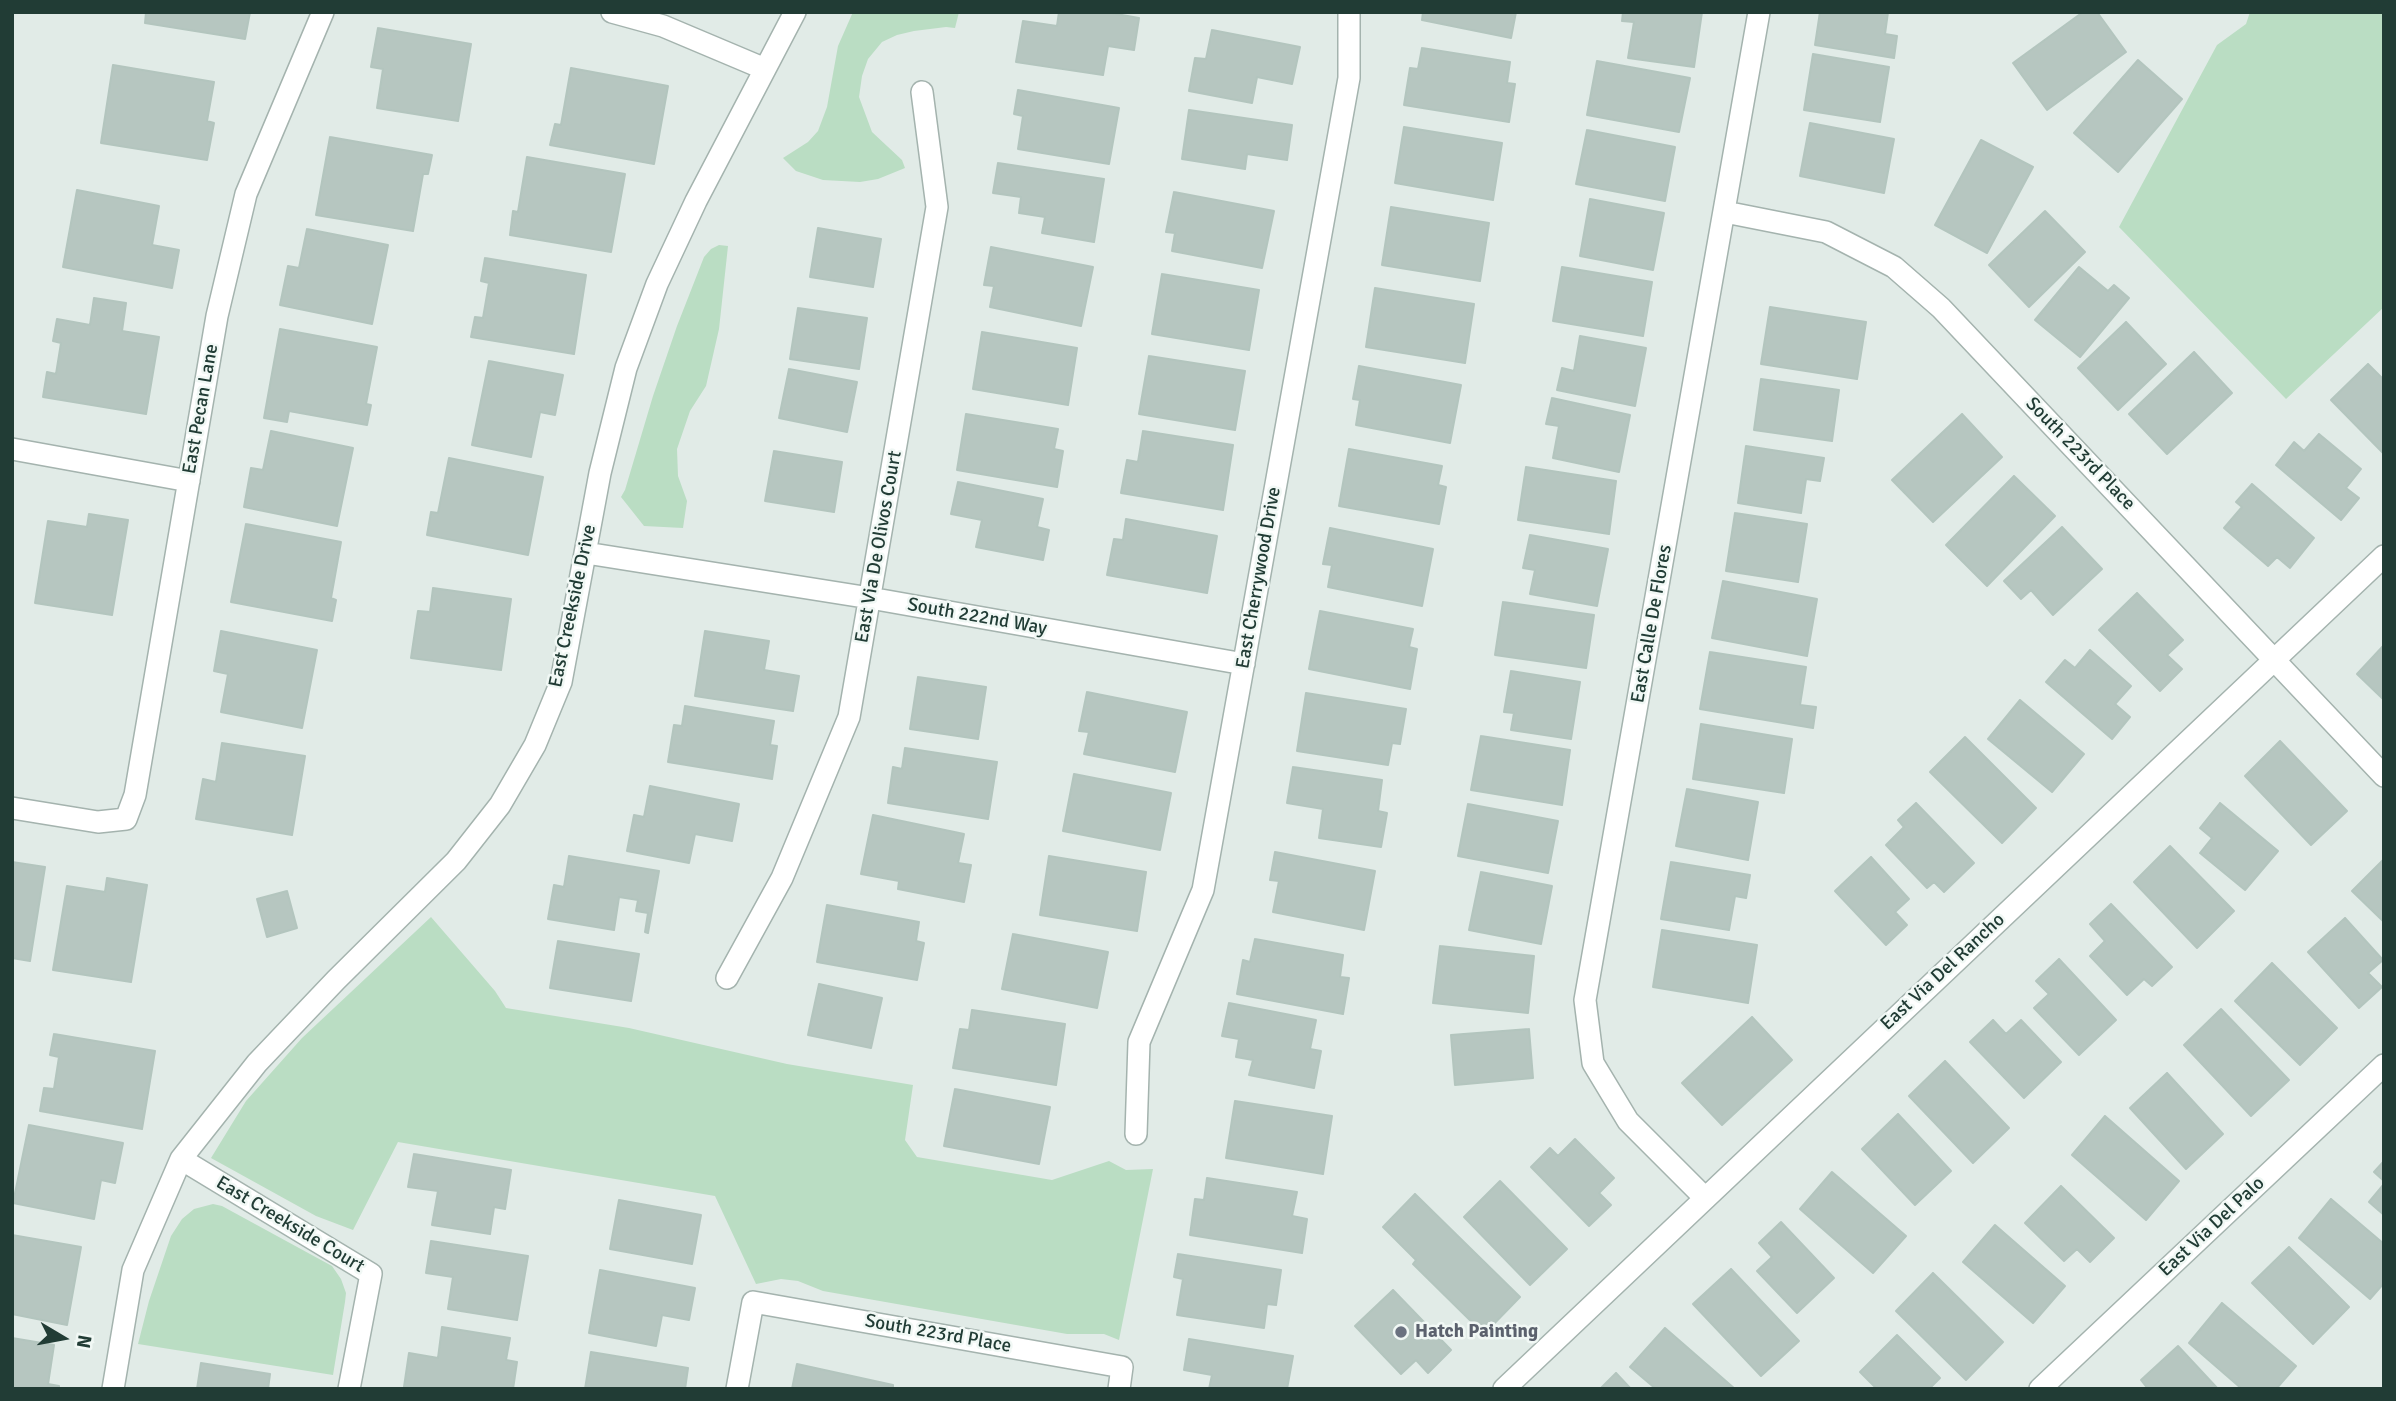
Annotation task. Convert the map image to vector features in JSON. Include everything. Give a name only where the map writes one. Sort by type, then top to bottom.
[{"type":"street","name":"East Pecan Lane","points":[[12,808],[98,822],[126,819],[135,796],[217,316],[246,194],[323,12]]},
{"type":"street","points":[[612,12],[663,26],[765,69]]},
{"type":"street","name":"East Creekside Drive","points":[[113,1389],[133,1270],[181,1159],[257,1063],[336,980],[457,861],[500,805],[535,746],[561,682],[600,473],[630,356],[657,284],[690,213],[794,12]]},
{"type":"street","name":"East Cherrywood Drive","points":[[1136,1134],[1139,1042],[1203,890],[1349,78],[1349,12]]},
{"type":"street","name":"East Calle De Flores","points":[[1705,1198],[1628,1121],[1593,1063],[1585,1000],[1759,12]]},
{"type":"street","name":"East Via De Olivos Court","points":[[727,978],[782,878],[849,717],[937,207],[922,92]]},
{"type":"street","name":"South 223rd Place","points":[[1725,212],[1826,232],[1894,267],[1941,308],[2384,776]]},
{"type":"street","points":[[12,449],[189,481]]},
{"type":"street","name":"South 222nd Way","points":[[586,553],[870,598],[1244,664]]},
{"type":"street","name":"East Via Del Rancho","points":[[1504,1389],[2384,556]]},
{"type":"street","name":"East Via Del Palo","points":[[2040,1389],[2384,1065]]},
{"type":"street","name":"East Creekside Court","points":[[181,1159],[371,1274],[349,1389]]},
{"type":"street","name":"South 223rd Place","points":[[737,1389],[753,1302],[1122,1367],[1119,1389]]},
{"type":"green space","points":[[853,12],[959,12],[955,28],[914,31],[882,42],[868,59],[862,76],[859,97],[872,132],[902,160],[905,168],[878,179],[860,182],[823,180],[796,171],[783,158],[808,142],[818,131],[827,107],[838,46]]},
{"type":"green space","points":[[2250,12],[2384,12],[2384,307],[2286,399],[2119,227],[2217,45],[2246,24]]},
{"type":"green space","points":[[719,245],[728,246],[719,329],[706,386],[690,411],[677,449],[678,476],[687,501],[683,528],[644,526],[621,497],[677,326],[704,257]]},
{"type":"green space","points":[[431,917],[495,991],[506,1008],[629,1028],[787,1064],[913,1085],[905,1140],[917,1157],[1052,1180],[1109,1161],[1126,1170],[1153,1169],[1119,1340],[1104,1334],[1067,1334],[823,1291],[798,1281],[781,1279],[756,1284],[715,1196],[398,1142],[353,1230],[316,1216],[211,1158],[246,1101],[302,1038]]},
{"type":"green space","points":[[213,1204],[222,1206],[332,1266],[346,1293],[333,1375],[138,1344],[171,1236],[182,1219],[194,1209]]},
{"type":"building","points":[[146,12],[250,12],[245,39],[145,23]]},
{"type":"building","points":[[1059,12],[1105,12],[1139,18],[1134,50],[1108,46],[1103,75],[1016,62],[1023,21],[1057,26]]},
{"type":"building","points":[[1423,12],[1516,12],[1511,38],[1422,20]]},
{"type":"building","points":[[1623,12],[1702,12],[1694,67],[1628,58],[1634,22],[1622,21]]},
{"type":"building","points":[[1820,12],[1888,12],[1885,34],[1897,36],[1894,58],[1815,45]]},
{"type":"building","points":[[2083,12],[2097,12],[2126,52],[2047,110],[2013,63]]},
{"type":"building","points":[[378,28],[471,44],[458,121],[377,108],[383,69],[371,67]]},
{"type":"building","points":[[1212,30],[1300,47],[1292,84],[1257,77],[1252,103],[1189,91],[1195,58],[1206,59]]},
{"type":"building","points":[[1422,48],[1510,62],[1507,83],[1515,84],[1509,122],[1404,105],[1410,68],[1418,69]]},
{"type":"building","points":[[1813,54],[1889,67],[1880,122],[1804,110]]},
{"type":"building","points":[[2138,60],[2182,99],[2118,172],[2074,133]]},
{"type":"building","points":[[1597,61],[1690,78],[1679,132],[1587,115]]},
{"type":"building","points":[[113,65],[214,82],[207,121],[214,123],[207,160],[101,143]]},
{"type":"building","points":[[571,68],[668,86],[654,164],[550,145],[555,124],[561,125]]},
{"type":"building","points":[[1018,90],[1119,108],[1109,164],[1018,149],[1023,116],[1014,114]]},
{"type":"building","points":[[1189,110],[1292,125],[1287,160],[1247,154],[1245,169],[1182,159]]},
{"type":"building","points":[[1810,123],[1894,139],[1884,193],[1800,176]]},
{"type":"building","points":[[1404,127],[1502,143],[1493,200],[1395,183]]},
{"type":"building","points":[[1587,130],[1675,147],[1665,201],[1576,184]]},
{"type":"building","points":[[330,137],[432,155],[428,174],[423,174],[413,231],[316,215]]},
{"type":"building","points":[[1981,140],[2033,167],[1987,253],[1935,225]]},
{"type":"building","points":[[527,157],[625,174],[611,252],[510,235],[513,211],[518,212]]},
{"type":"building","points":[[998,163],[1104,179],[1094,242],[1042,233],[1045,217],[1019,213],[1021,197],[993,193]]},
{"type":"building","points":[[77,190],[159,206],[152,245],[179,250],[172,288],[63,267]]},
{"type":"building","points":[[1174,192],[1274,211],[1262,268],[1172,251],[1175,233],[1166,232]]},
{"type":"building","points":[[1590,199],[1664,213],[1653,270],[1580,256]]},
{"type":"building","points":[[1391,207],[1489,223],[1480,281],[1382,265]]},
{"type":"building","points":[[2045,211],[2085,252],[2029,307],[1989,265]]},
{"type":"building","points":[[818,228],[881,239],[873,287],[810,277]]},
{"type":"building","points":[[307,229],[388,245],[372,324],[280,305],[288,266],[299,268]]},
{"type":"building","points":[[991,247],[1093,267],[1081,326],[990,307],[994,286],[984,285]]},
{"type":"building","points":[[485,258],[586,275],[574,354],[471,337],[475,317],[483,318],[489,283],[481,281]]},
{"type":"building","points":[[1562,267],[1652,282],[1643,336],[1553,321]]},
{"type":"building","points":[[2079,267],[2108,291],[2114,285],[2129,298],[2080,357],[2035,320]]},
{"type":"building","points":[[1162,274],[1259,290],[1249,350],[1152,334]]},
{"type":"building","points":[[1375,288],[1474,304],[1465,363],[1366,347]]},
{"type":"building","points":[[94,298],[126,303],[122,331],[159,337],[146,414],[43,397],[47,372],[56,374],[61,343],[53,341],[57,319],[90,325]]},
{"type":"building","points":[[1770,307],[1866,322],[1857,379],[1761,364]]},
{"type":"building","points":[[798,308],[867,318],[859,369],[790,359]]},
{"type":"building","points":[[2126,322],[2166,364],[2118,410],[2078,368]]},
{"type":"building","points":[[280,329],[377,347],[366,404],[371,405],[367,425],[289,411],[287,422],[264,418]]},
{"type":"building","points":[[982,332],[1077,348],[1068,405],[973,389]]},
{"type":"building","points":[[1580,336],[1646,348],[1635,406],[1557,390],[1562,368],[1574,371]]},
{"type":"building","points":[[2194,352],[2232,393],[2167,454],[2129,414]]},
{"type":"building","points":[[1149,356],[1245,371],[1235,430],[1139,414]]},
{"type":"building","points":[[489,361],[563,375],[555,415],[540,412],[531,457],[472,445]]},
{"type":"building","points":[[2368,364],[2384,380],[2384,454],[2331,400]]},
{"type":"building","points":[[1359,366],[1461,385],[1450,443],[1356,425],[1360,400],[1353,399]]},
{"type":"building","points":[[789,369],[857,382],[847,432],[779,418]]},
{"type":"building","points":[[1761,379],[1839,390],[1832,441],[1754,430]]},
{"type":"building","points":[[1552,398],[1630,415],[1619,472],[1553,458],[1559,426],[1546,424]]},
{"type":"building","points":[[966,414],[1058,429],[1054,449],[1063,451],[1057,487],[957,470]]},
{"type":"building","points":[[1962,414],[2002,457],[1933,522],[1892,480]]},
{"type":"building","points":[[271,431],[353,448],[337,526],[244,507],[251,468],[263,470]]},
{"type":"building","points":[[1143,431],[1233,445],[1223,510],[1121,493],[1127,460],[1138,462]]},
{"type":"building","points":[[2319,434],[2361,469],[2346,488],[2359,498],[2341,520],[2276,465],[2294,442],[2304,451]]},
{"type":"building","points":[[1746,446],[1824,458],[1820,481],[1806,479],[1801,513],[1738,503]]},
{"type":"building","points":[[1349,449],[1442,466],[1438,485],[1446,487],[1439,524],[1339,506]]},
{"type":"building","points":[[774,451],[842,462],[834,512],[765,501]]},
{"type":"building","points":[[449,458],[543,477],[528,555],[427,535],[431,512],[438,513]]},
{"type":"building","points":[[1526,467],[1616,481],[1609,534],[1518,520]]},
{"type":"building","points":[[2014,476],[2055,516],[1987,586],[1946,545]]},
{"type":"building","points":[[958,482],[1043,499],[1037,527],[1049,530],[1043,560],[976,547],[982,520],[951,514]]},
{"type":"building","points":[[2252,484],[2314,538],[2290,568],[2277,557],[2268,566],[2224,528],[2242,507],[2236,502]]},
{"type":"building","points":[[1735,513],[1807,524],[1798,582],[1726,571]]},
{"type":"building","points":[[89,514],[128,520],[112,615],[35,603],[48,521],[87,527]]},
{"type":"building","points":[[1126,519],[1217,536],[1207,593],[1107,575],[1114,539],[1123,540]]},
{"type":"building","points":[[246,524],[341,542],[331,598],[336,600],[332,621],[231,602]]},
{"type":"building","points":[[2062,527],[2102,569],[2053,615],[2031,590],[2021,599],[2004,581]]},
{"type":"building","points":[[1330,528],[1433,549],[1422,606],[1328,587],[1332,565],[1323,564]]},
{"type":"building","points":[[1530,535],[1608,549],[1597,606],[1530,594],[1535,570],[1523,568]]},
{"type":"building","points":[[1723,581],[1817,599],[1807,656],[1712,638]]},
{"type":"building","points":[[433,588],[511,599],[501,670],[411,658],[418,611],[430,612]]},
{"type":"building","points":[[2137,593],[2183,640],[2167,655],[2182,669],[2160,691],[2099,630]]},
{"type":"building","points":[[1503,602],[1594,615],[1586,668],[1495,655]]},
{"type":"building","points":[[1320,611],[1413,629],[1409,647],[1417,649],[1410,689],[1309,669]]},
{"type":"building","points":[[221,631],[317,650],[302,728],[221,712],[228,674],[214,671]]},
{"type":"building","points":[[705,631],[769,641],[764,670],[799,676],[793,711],[695,696]]},
{"type":"building","points":[[2384,645],[2384,700],[2357,674]]},
{"type":"building","points":[[2090,650],[2131,686],[2115,704],[2130,717],[2112,739],[2046,682],[2065,660],[2075,668]]},
{"type":"building","points":[[1710,652],[1806,667],[1800,705],[1816,707],[1813,728],[1700,709]]},
{"type":"building","points":[[1511,671],[1580,682],[1571,739],[1511,730],[1514,713],[1504,712]]},
{"type":"building","points":[[918,677],[986,687],[978,739],[910,729]]},
{"type":"building","points":[[1087,692],[1187,712],[1175,772],[1084,754],[1089,732],[1079,731]]},
{"type":"building","points":[[1306,693],[1406,709],[1400,744],[1392,743],[1388,765],[1297,751]]},
{"type":"building","points":[[2020,700],[2084,754],[2052,792],[1988,739]]},
{"type":"building","points":[[685,706],[774,721],[770,745],[777,746],[772,779],[668,762],[674,725],[682,726]]},
{"type":"building","points":[[1701,724],[1792,739],[1784,793],[1693,779]]},
{"type":"building","points":[[1481,736],[1570,750],[1562,805],[1471,790]]},
{"type":"building","points":[[1965,737],[2036,808],[2002,843],[1930,772]]},
{"type":"building","points":[[2280,741],[2347,811],[2311,845],[2245,776]]},
{"type":"building","points":[[222,743],[305,756],[292,835],[196,819],[203,779],[216,782]]},
{"type":"building","points":[[905,748],[997,762],[988,819],[888,803],[893,767],[902,769]]},
{"type":"building","points":[[1293,767],[1382,780],[1378,811],[1387,813],[1381,847],[1319,838],[1323,809],[1287,803]]},
{"type":"building","points":[[1074,774],[1171,793],[1160,850],[1063,831]]},
{"type":"building","points":[[650,786],[739,804],[732,841],[695,834],[689,863],[627,851],[634,815],[644,817]]},
{"type":"building","points":[[1687,789],[1758,802],[1748,860],[1676,846]]},
{"type":"building","points":[[1916,803],[1974,863],[1944,892],[1934,882],[1927,888],[1886,845],[1904,827],[1898,820]]},
{"type":"building","points":[[2220,803],[2278,851],[2245,890],[2200,853],[2212,838],[2200,828]]},
{"type":"building","points":[[1468,804],[1558,821],[1548,873],[1458,856]]},
{"type":"building","points":[[873,815],[964,834],[958,863],[971,865],[964,902],[898,889],[899,881],[861,874]]},
{"type":"building","points":[[2170,846],[2234,911],[2197,948],[2134,882]]},
{"type":"building","points":[[1275,852],[1375,871],[1364,930],[1273,912],[1279,881],[1270,880]]},
{"type":"building","points":[[569,856],[659,871],[648,933],[645,932],[648,913],[636,911],[638,900],[619,897],[614,930],[548,919],[554,885],[564,887]]},
{"type":"building","points":[[1049,856],[1146,872],[1137,931],[1040,915]]},
{"type":"building","points":[[1871,857],[1909,899],[1895,912],[1907,925],[1886,945],[1835,891]]},
{"type":"building","points":[[2384,859],[2384,922],[2352,891]]},
{"type":"building","points":[[12,862],[45,867],[30,961],[12,958]]},
{"type":"building","points":[[1671,862],[1750,875],[1746,898],[1735,896],[1729,930],[1661,919]]},
{"type":"building","points":[[1481,872],[1552,886],[1541,944],[1469,930]]},
{"type":"building","points":[[107,878],[147,885],[131,982],[53,970],[67,886],[105,892]]},
{"type":"building","points":[[287,891],[297,928],[267,937],[257,899]]},
{"type":"building","points":[[2111,904],[2172,967],[2152,986],[2144,979],[2127,995],[2090,956],[2105,941],[2090,924]]},
{"type":"building","points":[[827,905],[919,922],[916,941],[924,943],[917,980],[817,962]]},
{"type":"building","points":[[2345,918],[2383,960],[2368,973],[2382,987],[2359,1008],[2308,952]]},
{"type":"building","points":[[1662,930],[1757,945],[1748,1003],[1653,987]]},
{"type":"building","points":[[1013,934],[1108,952],[1097,1008],[1002,989]]},
{"type":"building","points":[[1255,939],[1343,955],[1340,977],[1349,978],[1343,1014],[1237,994],[1243,960],[1250,962]]},
{"type":"building","points":[[558,941],[639,954],[631,1001],[550,988]]},
{"type":"building","points":[[1440,946],[1534,956],[1528,1013],[1433,1003]]},
{"type":"building","points":[[2059,959],[2116,1020],[2079,1055],[2034,1008],[2049,994],[2036,981]]},
{"type":"building","points":[[2272,963],[2337,1028],[2300,1065],[2235,1001]]},
{"type":"building","points":[[819,984],[882,998],[871,1048],[808,1035]]},
{"type":"building","points":[[1229,1003],[1316,1020],[1310,1049],[1321,1051],[1314,1088],[1249,1075],[1253,1060],[1236,1057],[1239,1039],[1222,1036]]},
{"type":"building","points":[[2221,1009],[2289,1080],[2251,1116],[2184,1045]]},
{"type":"building","points":[[972,1010],[1065,1024],[1056,1085],[953,1068],[960,1029],[969,1030]]},
{"type":"building","points":[[1752,1017],[1792,1060],[1722,1125],[1682,1083]]},
{"type":"building","points":[[1993,1020],[2006,1034],[2021,1020],[2061,1062],[2024,1098],[1970,1042]]},
{"type":"building","points":[[1529,1029],[1533,1078],[1455,1085],[1451,1035]]},
{"type":"building","points":[[54,1034],[155,1051],[142,1129],[40,1111],[44,1088],[54,1089],[59,1057],[50,1055]]},
{"type":"building","points":[[1945,1061],[2009,1128],[1973,1163],[1909,1096]]},
{"type":"building","points":[[2167,1073],[2223,1134],[2186,1169],[2130,1108]]},
{"type":"building","points":[[955,1089],[1050,1107],[1039,1164],[944,1146]]},
{"type":"building","points":[[1235,1101],[1332,1116],[1323,1174],[1226,1158]]},
{"type":"building","points":[[1898,1114],[1951,1171],[1915,1205],[1862,1149]]},
{"type":"building","points":[[2105,1116],[2179,1181],[2146,1220],[2072,1155]]},
{"type":"building","points":[[29,1125],[123,1143],[115,1183],[101,1180],[94,1219],[13,1203]]},
{"type":"building","points":[[1575,1139],[1614,1178],[1599,1193],[1611,1205],[1589,1226],[1531,1167],[1550,1148],[1558,1156]]},
{"type":"building","points":[[414,1154],[511,1170],[505,1209],[494,1207],[490,1234],[432,1225],[438,1191],[408,1187]]},
{"type":"building","points":[[2384,1161],[2384,1181],[2374,1172]]},
{"type":"building","points":[[1832,1172],[1906,1236],[1873,1273],[1800,1209]]},
{"type":"building","points":[[1207,1178],[1297,1192],[1292,1216],[1307,1219],[1302,1253],[1190,1235],[1195,1199],[1204,1200]]},
{"type":"building","points":[[1500,1181],[1567,1249],[1530,1285],[1464,1217]]},
{"type":"building","points":[[2384,1184],[2384,1215],[2369,1202]]},
{"type":"building","points":[[2061,1186],[2114,1238],[2090,1262],[2077,1249],[2064,1261],[2025,1223]]},
{"type":"building","points":[[1415,1194],[1520,1297],[1484,1334],[1413,1264],[1416,1260],[1383,1227]]},
{"type":"building","points":[[2331,1199],[2384,1244],[2384,1283],[2370,1299],[2299,1238]]},
{"type":"building","points":[[619,1200],[701,1215],[692,1264],[610,1249]]},
{"type":"building","points":[[1781,1222],[1834,1278],[1797,1313],[1757,1271],[1772,1257],[1759,1243]]},
{"type":"building","points":[[1995,1225],[2065,1286],[2033,1323],[1963,1262]]},
{"type":"building","points":[[12,1235],[81,1247],[67,1325],[12,1314]]},
{"type":"building","points":[[431,1241],[528,1256],[517,1320],[448,1309],[453,1277],[426,1273]]},
{"type":"building","points":[[2289,1247],[2349,1307],[2313,1344],[2252,1283]]},
{"type":"building","points":[[1178,1254],[1281,1270],[1276,1305],[1267,1304],[1264,1328],[1177,1315],[1183,1279],[1174,1277]]},
{"type":"building","points":[[1731,1269],[1799,1341],[1761,1376],[1693,1304]]},
{"type":"building","points":[[600,1270],[695,1288],[689,1320],[662,1315],[656,1346],[589,1333]]},
{"type":"building","points":[[1933,1273],[2003,1342],[1966,1380],[1896,1311]]},
{"type":"building","points":[[1393,1290],[1451,1350],[1428,1373],[1416,1360],[1401,1374],[1355,1326]]},
{"type":"building","points":[[2222,1303],[2296,1366],[2276,1389],[2242,1389],[2189,1343]]},
{"type":"building","points":[[442,1327],[510,1338],[506,1360],[517,1362],[513,1389],[404,1387],[409,1353],[438,1358]]},
{"type":"building","points":[[1665,1328],[1735,1389],[1656,1389],[1630,1367]]},
{"type":"building","points":[[1897,1335],[1940,1378],[1929,1389],[1877,1389],[1860,1372]]},
{"type":"building","points":[[12,1338],[54,1345],[48,1384],[59,1386],[59,1389],[12,1389]]},
{"type":"building","points":[[1189,1339],[1293,1356],[1287,1389],[1209,1389],[1212,1375],[1184,1370]]},
{"type":"building","points":[[2178,1346],[2218,1389],[2148,1389],[2141,1380]]},
{"type":"building","points":[[591,1352],[688,1368],[685,1389],[585,1389]]},
{"type":"building","points":[[201,1363],[270,1374],[268,1389],[197,1389]]},
{"type":"building","points":[[797,1364],[893,1385],[893,1389],[792,1389]]},
{"type":"building","points":[[1616,1373],[1631,1389],[1600,1389]]},
{"type":"place","name":"Hatch Painting","points":[[1401,1332]]}]
